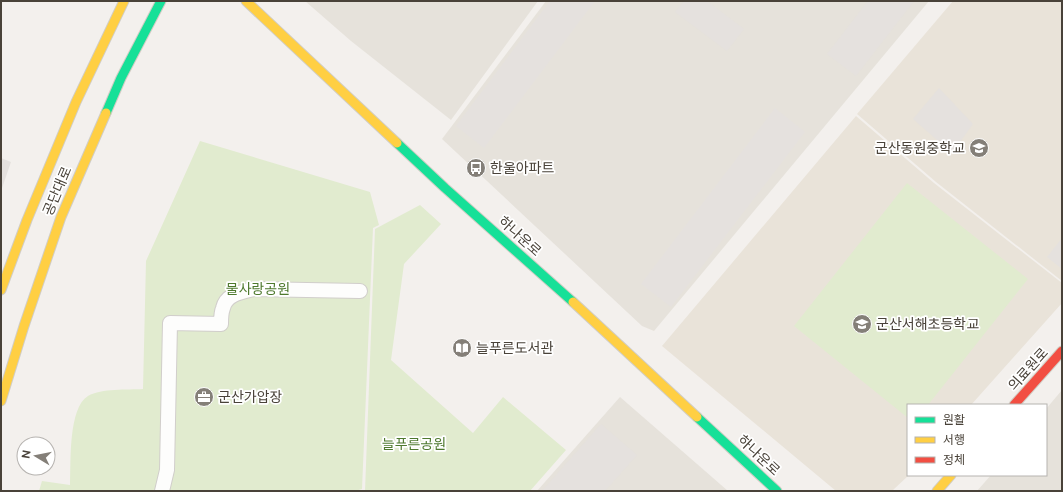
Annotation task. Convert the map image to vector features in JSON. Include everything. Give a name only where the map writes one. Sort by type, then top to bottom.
[{"type":"street","name":"공단대로","points":[[1,290],[27,220],[73,109],[124,1]]},
{"type":"street","name":"공단대로","points":[[1,401],[24,326],[61,217],[121,78],[161,1]]},
{"type":"street","name":"하나운로","points":[[249,2],[445,188],[584,312],[777,491]]},
{"type":"street","points":[[162,491],[167,470],[170,323],[221,324],[224,302],[231,296],[254,289],[360,291]]},
{"type":"street","name":"의료원로","points":[[1015,404],[1062,351]]},
{"type":"street","points":[[937,491],[950,476]]},
{"type":"shaded area","points":[[305,1],[538,1],[451,120],[351,41]]},
{"type":"shaded area","name":"한울아파트","points":[[546,1],[929,1],[654,331],[642,326],[442,139]]},
{"type":"shaded area","points":[[550,1],[595,1],[484,148],[456,126]]},
{"type":"shaded area","points":[[684,1],[707,1],[744,29],[727,51],[675,12]]},
{"type":"shaded area","points":[[868,1],[914,1],[856,76],[827,54]]},
{"type":"shaded area","name":"군산동원중학교","points":[[953,1],[1062,1],[1062,281],[936,182],[857,114]]},
{"type":"shaded area","points":[[939,88],[973,124],[952,153],[913,119]]},
{"type":"shaded area","points":[[775,108],[805,132],[671,307],[641,284]]},
{"type":"shaded area","name":"군산서해초등학교","points":[[856,116],[934,183],[1062,283],[1062,303],[972,404],[907,404],[908,476],[892,491],[836,491],[662,346]]},
{"type":"shaded area","points":[[1,158],[11,162],[1,191]]},
{"type":"shaded area","points":[[1062,238],[1062,269],[1047,257]]},
{"type":"shaded area","points":[[1062,390],[1062,491],[977,491],[990,476],[1047,476],[1047,408]]},
{"type":"shaded area","points":[[620,397],[728,491],[537,491]]},
{"type":"shaded area","points":[[601,424],[637,455],[605,491],[542,491]]},
{"type":"green space","name":"물사랑공원","points":[[200,141],[370,192],[379,225],[373,228],[362,489],[355,491],[39,491],[42,481],[70,485],[71,450],[74,424],[77,412],[82,402],[88,396],[94,393],[107,391],[143,389],[146,261]]},
{"type":"green space","points":[[907,183],[1028,279],[929,404],[907,404],[907,417],[794,326]]},
{"type":"green space","name":"늘푸른공원","points":[[420,205],[441,224],[404,264],[391,360],[473,433],[503,397],[566,450],[530,491],[365,491],[375,229]]},
{"type":"traffic: fast","points":[[106,113],[121,78],[161,1]]},
{"type":"traffic: fast","points":[[397,143],[445,188],[573,302]]},
{"type":"traffic: fast","points":[[697,417],[777,491]]},
{"type":"traffic: slow","points":[[1,290],[27,220],[76,102],[124,1]]},
{"type":"traffic: slow","points":[[246,1],[397,143]]},
{"type":"traffic: slow","points":[[1,401],[24,326],[61,217],[106,113]]},
{"type":"traffic: slow","points":[[573,302],[697,417]]},
{"type":"traffic: slow","points":[[937,491],[950,476]]},
{"type":"traffic: jam","points":[[1015,404],[1062,351]]},
{"type":"place","name":"군산동원중학교","points":[[979,148]]},
{"type":"place","name":"한울아파트","points":[[476,168]]},
{"type":"place","name":"군산서해초등학교","points":[[862,324]]},
{"type":"place","name":"늘푸른도서관","points":[[462,348]]},
{"type":"place","name":"군산가압장","points":[[204,397]]}]
